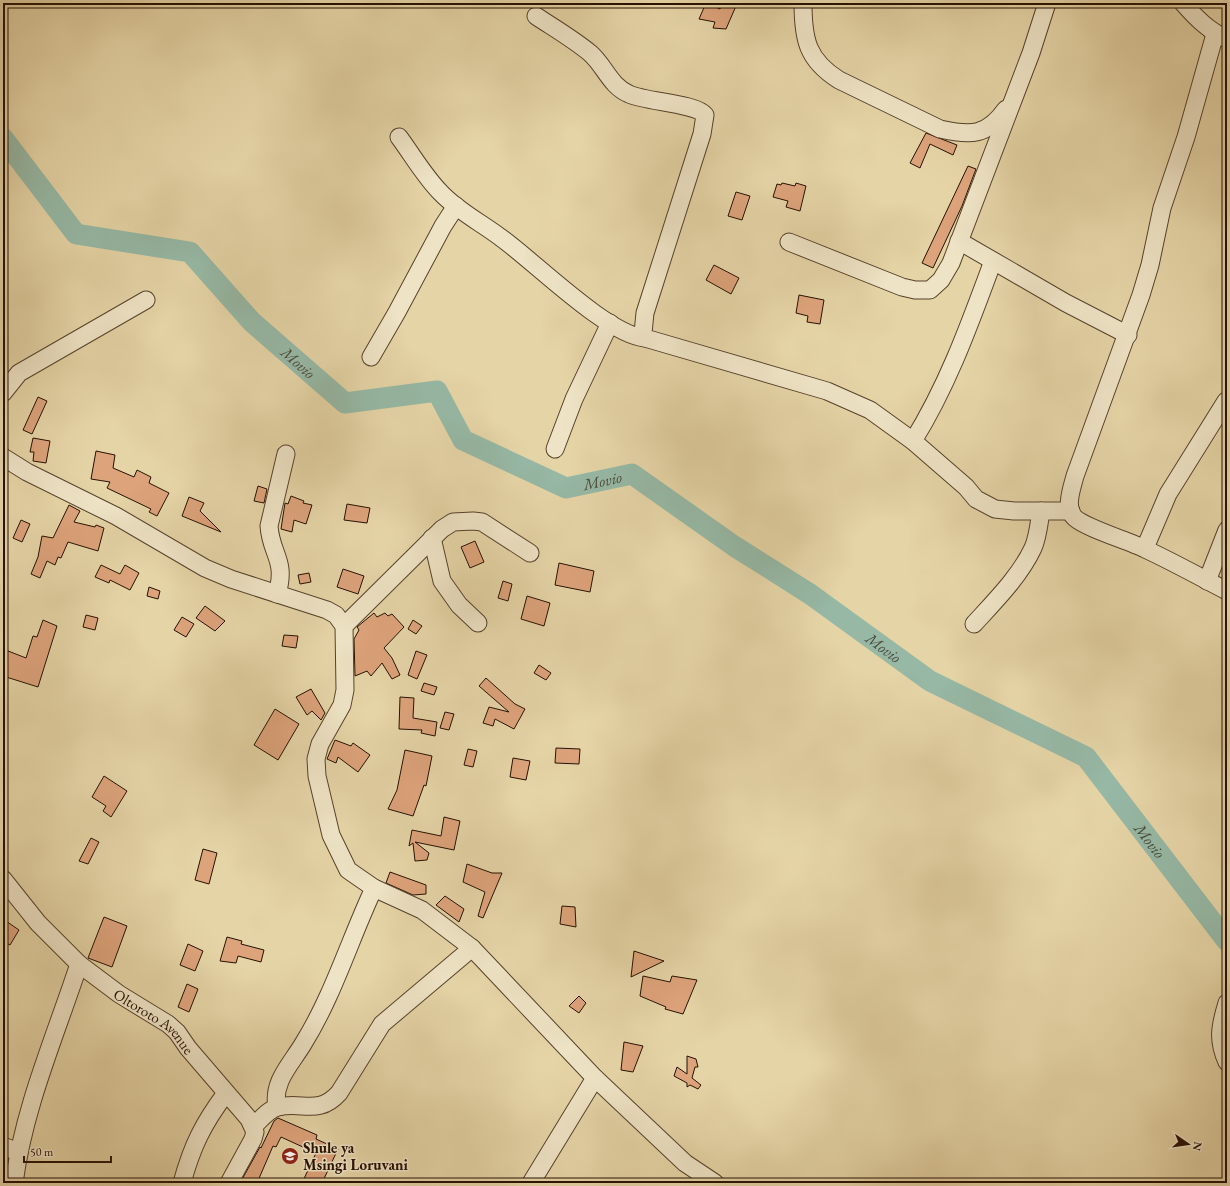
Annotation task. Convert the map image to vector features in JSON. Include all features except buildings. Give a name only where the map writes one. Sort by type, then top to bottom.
[{"type":"street","points":[[803,3],[804,37],[814,57],[826,72],[839,80],[934,126],[956,132],[973,133],[985,130],[998,121],[1014,98]]},
{"type":"street","points":[[789,242],[902,287],[915,290],[930,290],[941,280],[951,263],[1031,54],[1047,3]]},
{"type":"street","points":[[1183,3],[1200,21],[1221,37],[1162,208],[1150,265],[1128,335],[1074,476],[1070,504],[1071,511],[1075,518],[1145,548],[1227,591]]},
{"type":"street","points":[[536,16],[589,52],[606,70],[610,80],[615,86],[628,94],[696,109],[705,115],[702,134],[645,313],[643,333],[645,338]]},
{"type":"street","points":[[400,138],[436,187],[456,206],[500,237],[610,323],[626,332],[827,391],[870,410],[913,441],[984,504],[995,509],[1014,511],[1071,511]]},
{"type":"street","points":[[371,357],[443,226],[456,206]]},
{"type":"street","points":[[959,241],[1066,303],[1128,335]]},
{"type":"street","points":[[913,441],[929,416],[957,358],[992,261]]},
{"type":"street","points":[[3,393],[19,373],[146,300]]},
{"type":"street","points":[[555,449],[574,399],[610,323]]},
{"type":"street","points":[[1145,548],[1168,494],[1226,401]]},
{"type":"street","points":[[277,594],[282,573],[269,535],[269,526],[286,454]]},
{"type":"street","points":[[3,458],[27,472],[116,516],[205,568],[327,610],[336,615],[344,626],[345,690],[342,705],[320,744],[316,759],[317,776],[331,835],[348,870],[374,888],[422,910],[472,948],[595,1078],[685,1164],[715,1183]]},
{"type":"street","points":[[974,624],[1004,591],[1029,556],[1034,547],[1041,511]]},
{"type":"street","points":[[344,626],[432,538],[453,522],[473,521],[490,527],[530,553]]},
{"type":"street","points":[[1207,581],[1227,530]]},
{"type":"street","points":[[432,538],[442,581],[459,605],[478,623]]},
{"type":"street","name":"Oltoroto Avenue","points":[[4,885],[78,964],[118,994],[168,1024],[177,1032],[188,1048],[254,1126]]},
{"type":"street","points":[[277,1107],[276,1090],[282,1077],[307,1038],[322,1009],[374,888]]},
{"type":"street","points":[[228,1183],[252,1139],[255,1132],[254,1126],[277,1107],[321,1106],[331,1102],[339,1093],[382,1024],[472,948]]},
{"type":"street","points":[[14,1183],[10,1149],[38,1078],[78,964]]},
{"type":"street","points":[[1226,1003],[1220,1026],[1221,1048],[1227,1062]]},
{"type":"street","points":[[531,1183],[595,1078]]},
{"type":"street","points":[[182,1183],[190,1156],[200,1132],[226,1093]]},
{"type":"waterway","name":"Movio","points":[[3,138],[76,234],[190,252],[252,322],[345,403],[437,391],[463,440],[566,488],[632,474],[734,546],[810,594],[930,681],[1086,757],[1227,941]]},
{"type":"place","name":"Shule ya Msingi Loruvani","points":[[290,1156]]}]
